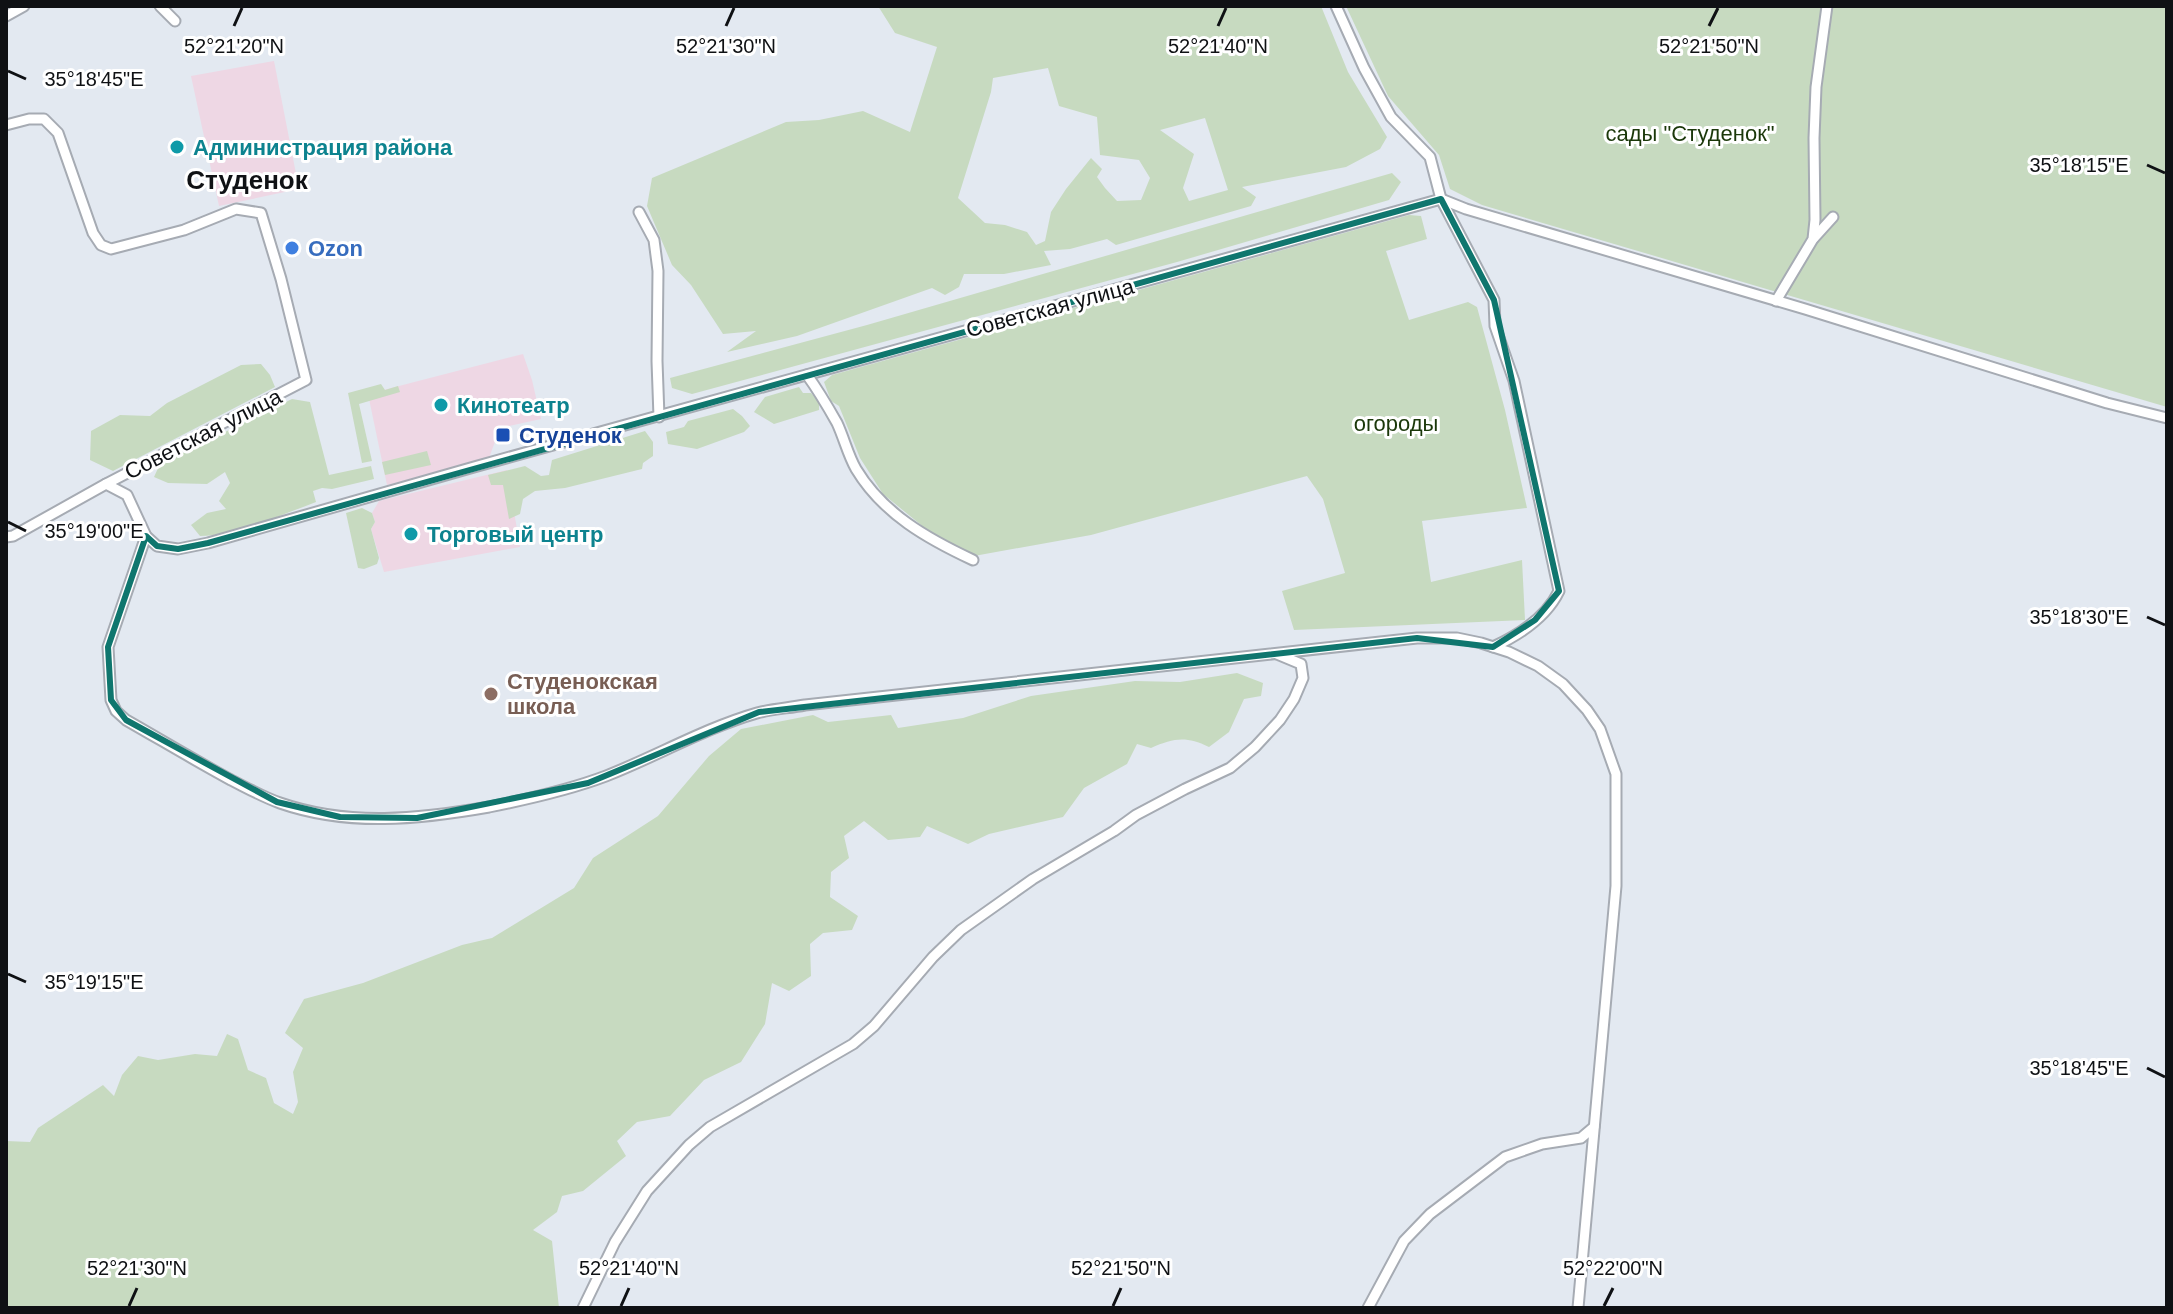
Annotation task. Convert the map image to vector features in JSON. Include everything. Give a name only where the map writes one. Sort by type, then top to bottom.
[{"type":"street","points":[[6,16],[24,6]]},
{"type":"street","points":[[160,6],[175,21]]},
{"type":"street","points":[[1336,6],[1364,68],[1391,117],[1430,157],[1441,199],[1494,300],[1495,326],[1514,381],[1559,591],[1552,605],[1535,620],[1515,636],[1493,647]]},
{"type":"street","points":[[1813,239],[1816,87],[1827,6]]},
{"type":"street","name":"Советская улица","points":[[6,125],[29,119],[44,119],[52,125],[58,133],[93,233],[101,245],[111,249],[184,230],[236,209],[261,213],[281,279],[306,380],[106,484]]},
{"type":"street","points":[[1441,199],[2107,403],[2167,418]]},
{"type":"street","name":"Советская улица","points":[[146,536],[157,546],[178,549],[208,543],[1441,199]]},
{"type":"street","points":[[639,212],[654,240],[658,271],[659,417]]},
{"type":"street","points":[[1776,301],[1813,239],[1833,217]]},
{"type":"street","points":[[807,375],[836,422],[856,469],[880,501],[903,521],[973,560]]},
{"type":"street","points":[[6,537],[106,484],[127,495],[146,536],[108,647],[111,700],[116,711],[126,720],[252,791],[308,812],[340,817],[417,818],[526,800],[588,783],[645,761],[723,724],[759,712],[849,700],[1417,638],[1457,638],[1509,652],[1538,666],[1563,684],[1587,710],[1600,729],[1616,774],[1616,886],[1578,1308]]},
{"type":"street","points":[[583,1308],[615,1242],[647,1191],[710,1127],[853,1044],[874,1026],[933,957],[961,930],[1007,896],[1136,815],[1230,768],[1255,747],[1280,720],[1303,678],[1301,664],[1274,653]]},
{"type":"street","points":[[1368,1308],[1404,1241],[1430,1214],[1505,1157],[1542,1144],[1581,1138],[1594,1127]]},
{"type":"highlighted area","points":[[1441,199],[1494,300],[1559,591],[1535,620],[1493,647],[1417,638],[759,712],[588,783],[417,818],[340,817],[277,802],[126,720],[111,700],[108,647],[146,536],[157,546],[178,549],[208,543]]},
{"type":"shaded area","points":[[274,61],[299,189],[219,206],[191,76]]},
{"type":"shaded area","points":[[523,354],[541,419],[500,428],[489,458],[387,485],[368,394]]},
{"type":"shaded area","points":[[507,470],[520,547],[384,572],[371,529],[375,522],[372,513],[379,501]]},
{"type":"green space","points":[[878,6],[1321,6],[1348,72],[1387,137],[1380,149],[1346,167],[1242,187],[1256,197],[1251,206],[1116,245],[1107,239],[1070,249],[1044,251],[1051,265],[1004,274],[964,274],[959,287],[945,295],[932,288],[797,336],[727,352],[756,331],[723,334],[691,285],[672,265],[647,206],[652,178],[786,122],[819,120],[863,111],[910,132],[937,47],[895,33]],"holes":[[[1048,68],[1059,106],[1097,117],[1100,155],[1139,160],[1150,178],[1141,200],[1117,201],[1097,177],[1102,169],[1091,158],[1051,212],[1045,241],[1036,245],[1027,232],[985,223],[958,198],[993,78]],[[1205,118],[1228,190],[1189,201],[1183,188],[1194,154],[1160,130]]]},
{"type":"green space","name":"сады \"Студенок\"","points":[[1346,6],[2167,6],[2167,407],[1482,205],[1450,189],[1439,155],[1388,96]]},
{"type":"green space","points":[[1392,173],[1401,182],[1389,200],[1177,262],[692,394],[672,388],[670,378],[867,325]]},
{"type":"green space","name":"огороды","points":[[1409,215],[1421,216],[1427,239],[1386,251],[1409,320],[1468,302],[1477,307],[1527,508],[1422,521],[1431,582],[1522,560],[1525,620],[1294,630],[1282,591],[1345,573],[1323,499],[1307,476],[1091,535],[974,556],[926,529],[883,494],[860,458],[839,406],[831,401],[824,382],[832,375]]},
{"type":"green space","points":[[261,364],[275,387],[113,471],[90,460],[91,431],[120,415],[150,416],[167,403],[241,365]]},
{"type":"green space","points":[[381,384],[385,390],[398,386],[400,392],[359,404],[372,461],[362,463],[348,393]]},
{"type":"green space","points":[[799,387],[819,402],[819,410],[774,424],[754,412],[765,397]]},
{"type":"green space","points":[[292,399],[310,402],[329,475],[371,466],[374,479],[332,489],[322,488],[313,491],[316,502],[244,528],[200,536],[191,525],[207,513],[226,509],[219,501],[230,483],[225,472],[207,484],[168,483],[154,477],[160,464]]},
{"type":"green space","points":[[733,409],[750,426],[744,432],[697,449],[668,444],[666,432],[684,427],[688,421]]},
{"type":"green space","points":[[645,431],[653,442],[653,456],[643,463],[642,469],[565,488],[535,491],[523,499],[520,514],[509,519],[503,485],[491,485],[488,475],[525,466],[541,476],[549,475],[552,460]]},
{"type":"green space","points":[[427,451],[431,465],[385,475],[382,462]]},
{"type":"green space","points":[[362,508],[372,513],[375,522],[371,529],[379,558],[377,564],[364,569],[358,568],[346,513]]},
{"type":"green space","points":[[1237,673],[1263,683],[1261,696],[1244,699],[1229,732],[1209,747],[1187,740],[1173,740],[1151,748],[1137,744],[1127,764],[1084,788],[1063,817],[989,834],[968,844],[927,826],[920,837],[888,840],[864,821],[844,836],[849,858],[831,872],[830,897],[858,916],[852,930],[823,933],[810,944],[811,976],[789,991],[772,983],[765,1024],[741,1062],[704,1080],[670,1116],[637,1122],[617,1141],[626,1156],[583,1191],[562,1196],[557,1212],[533,1230],[552,1241],[559,1308],[6,1308],[6,1141],[30,1142],[38,1128],[103,1085],[114,1096],[122,1075],[138,1056],[158,1060],[195,1054],[217,1056],[227,1034],[238,1039],[248,1070],[266,1078],[274,1103],[293,1114],[298,1102],[293,1072],[303,1048],[285,1033],[304,999],[363,983],[462,945],[492,938],[574,888],[593,858],[658,816],[709,756],[741,729],[813,715],[828,722],[891,715],[898,728],[963,718],[1031,696],[1135,681],[1180,682]]},
{"type":"place","name":"Администрация района","points":[[177,147]]},
{"type":"place","name":"Ozon","points":[[292,248]]},
{"type":"place","name":"Кинотеатр","points":[[441,405]]},
{"type":"place","name":"Студенок","points":[[503,435]]},
{"type":"place","name":"Торговый центр","points":[[411,534]]},
{"type":"place","name":"Студенокская школа","points":[[491,694]]},
{"type":"district","name":"Студенок","points":[[247,180]]}]
